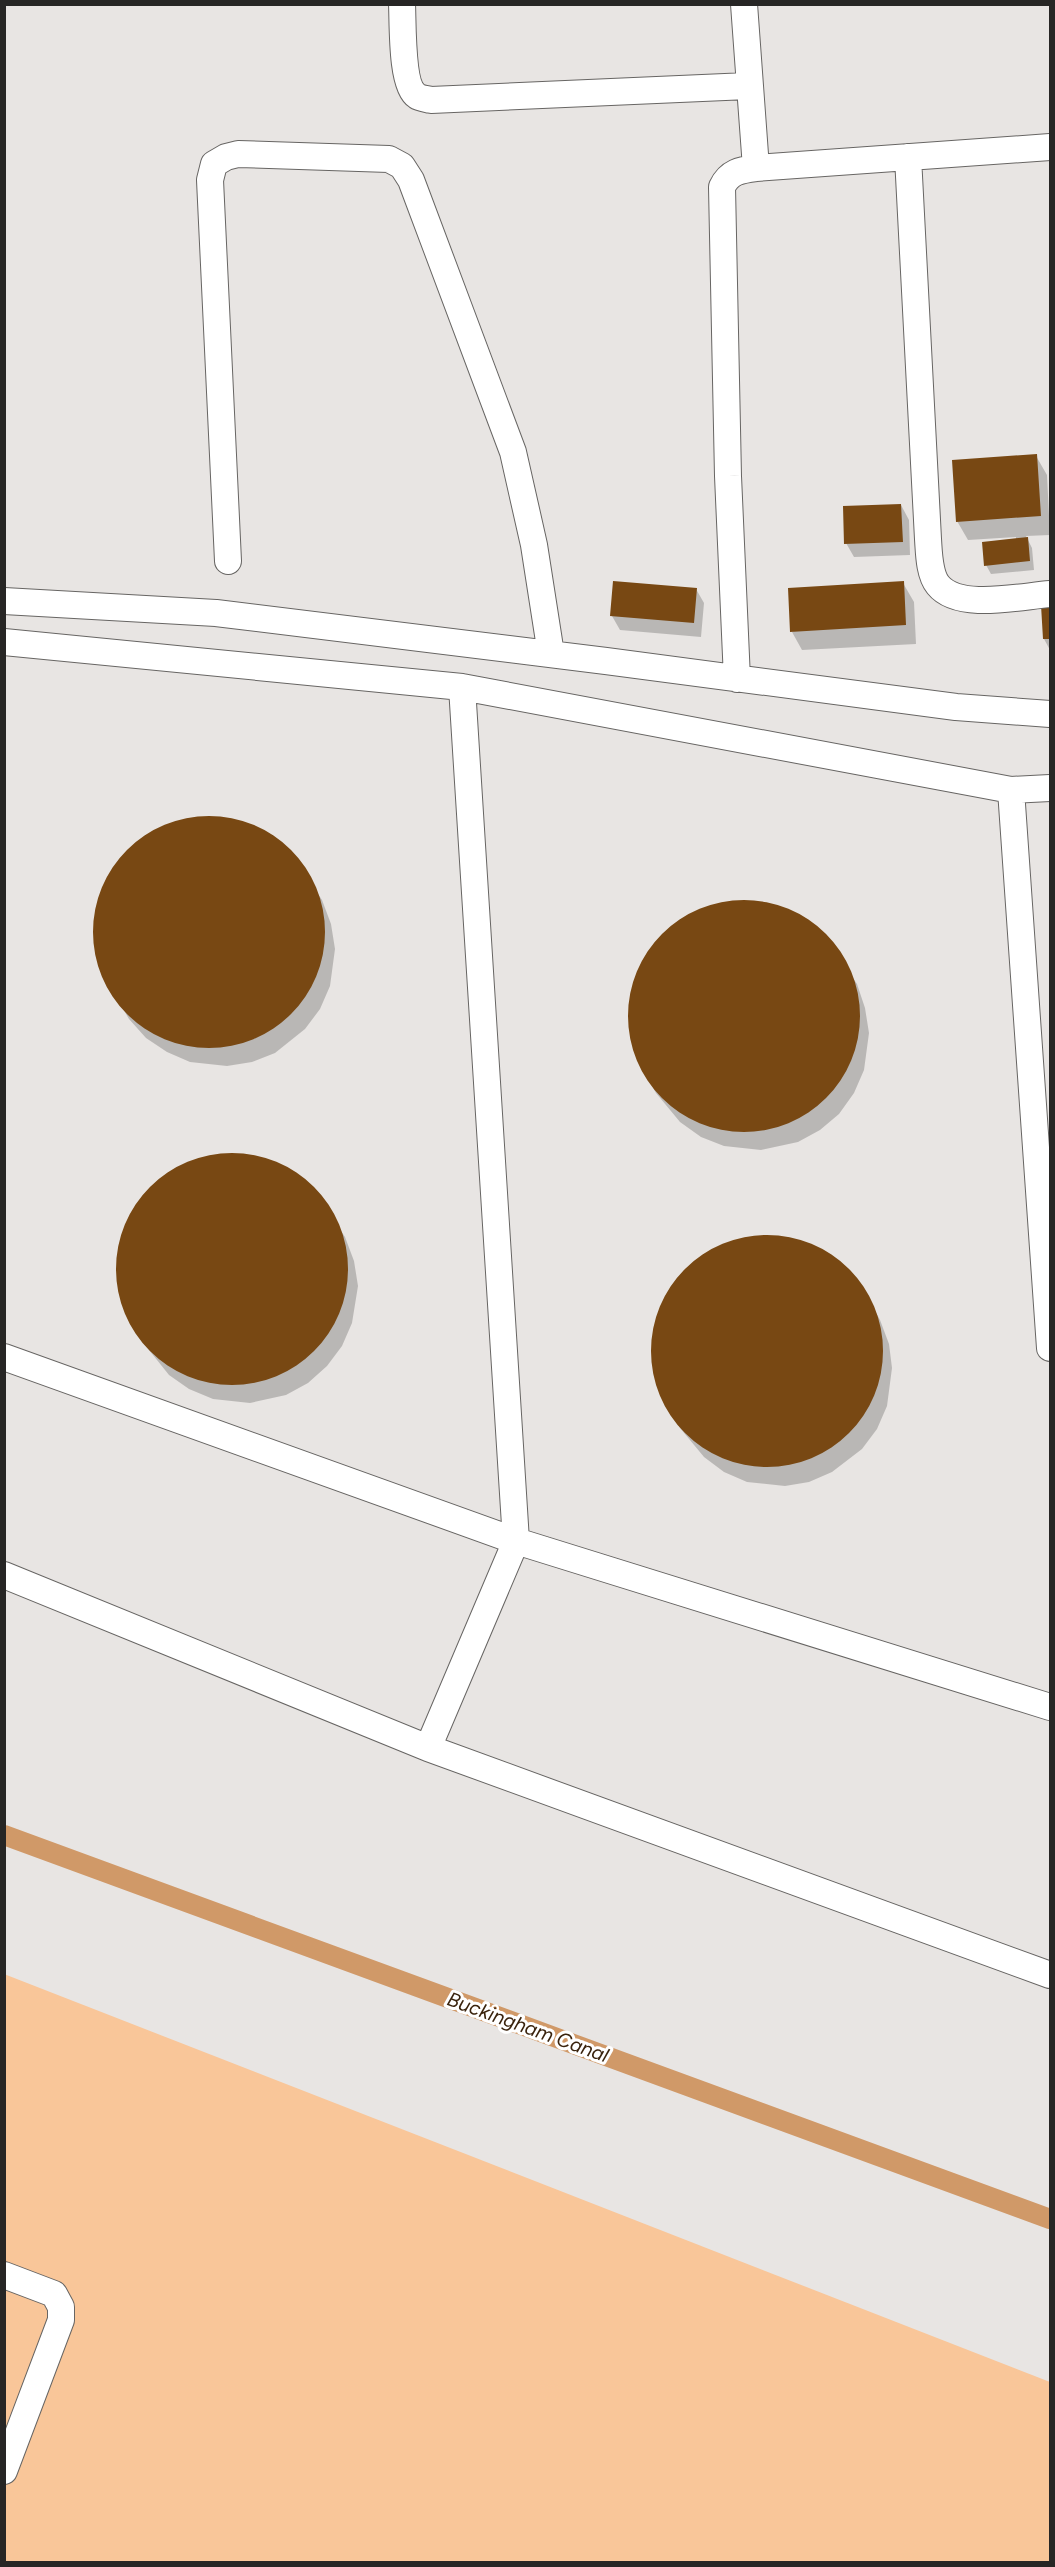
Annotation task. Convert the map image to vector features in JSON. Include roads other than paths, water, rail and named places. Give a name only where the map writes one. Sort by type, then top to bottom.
[{"type":"lane","points":[[402,4],[405,61],[410,87],[416,96],[430,100],[748,86]]},
{"type":"lane","points":[[744,4],[748,86],[756,168]]},
{"type":"lane","points":[[738,678],[728,476],[722,187],[726,177],[738,171],[756,168],[1050,147]]},
{"type":"lane","points":[[228,561],[210,180],[214,164],[226,157],[238,154],[389,159],[402,166],[411,180],[513,453],[534,545],[551,654]]},
{"type":"lane","points":[[908,157],[928,539],[931,564],[937,584],[949,594],[965,599],[983,600],[1050,594]]},
{"type":"lane","points":[[4,601],[216,614],[551,654],[956,707],[1050,714]]},
{"type":"lane","points":[[4,642],[462,687],[1011,790],[1050,788]]},
{"type":"lane","points":[[428,1748],[516,1542],[462,687]]},
{"type":"lane","points":[[1011,790],[1050,1348]]},
{"type":"lane","points":[[4,1357],[516,1542],[1050,1707]]},
{"type":"lane","points":[[4,1575],[428,1748],[1050,1975]]},
{"type":"lane","points":[[4,2275],[54,2294],[61,2307],[61,2320],[4,2471]]},
{"type":"waterway","name":"Buckingham Canal","points":[[4,1835],[1050,2219]]}]
